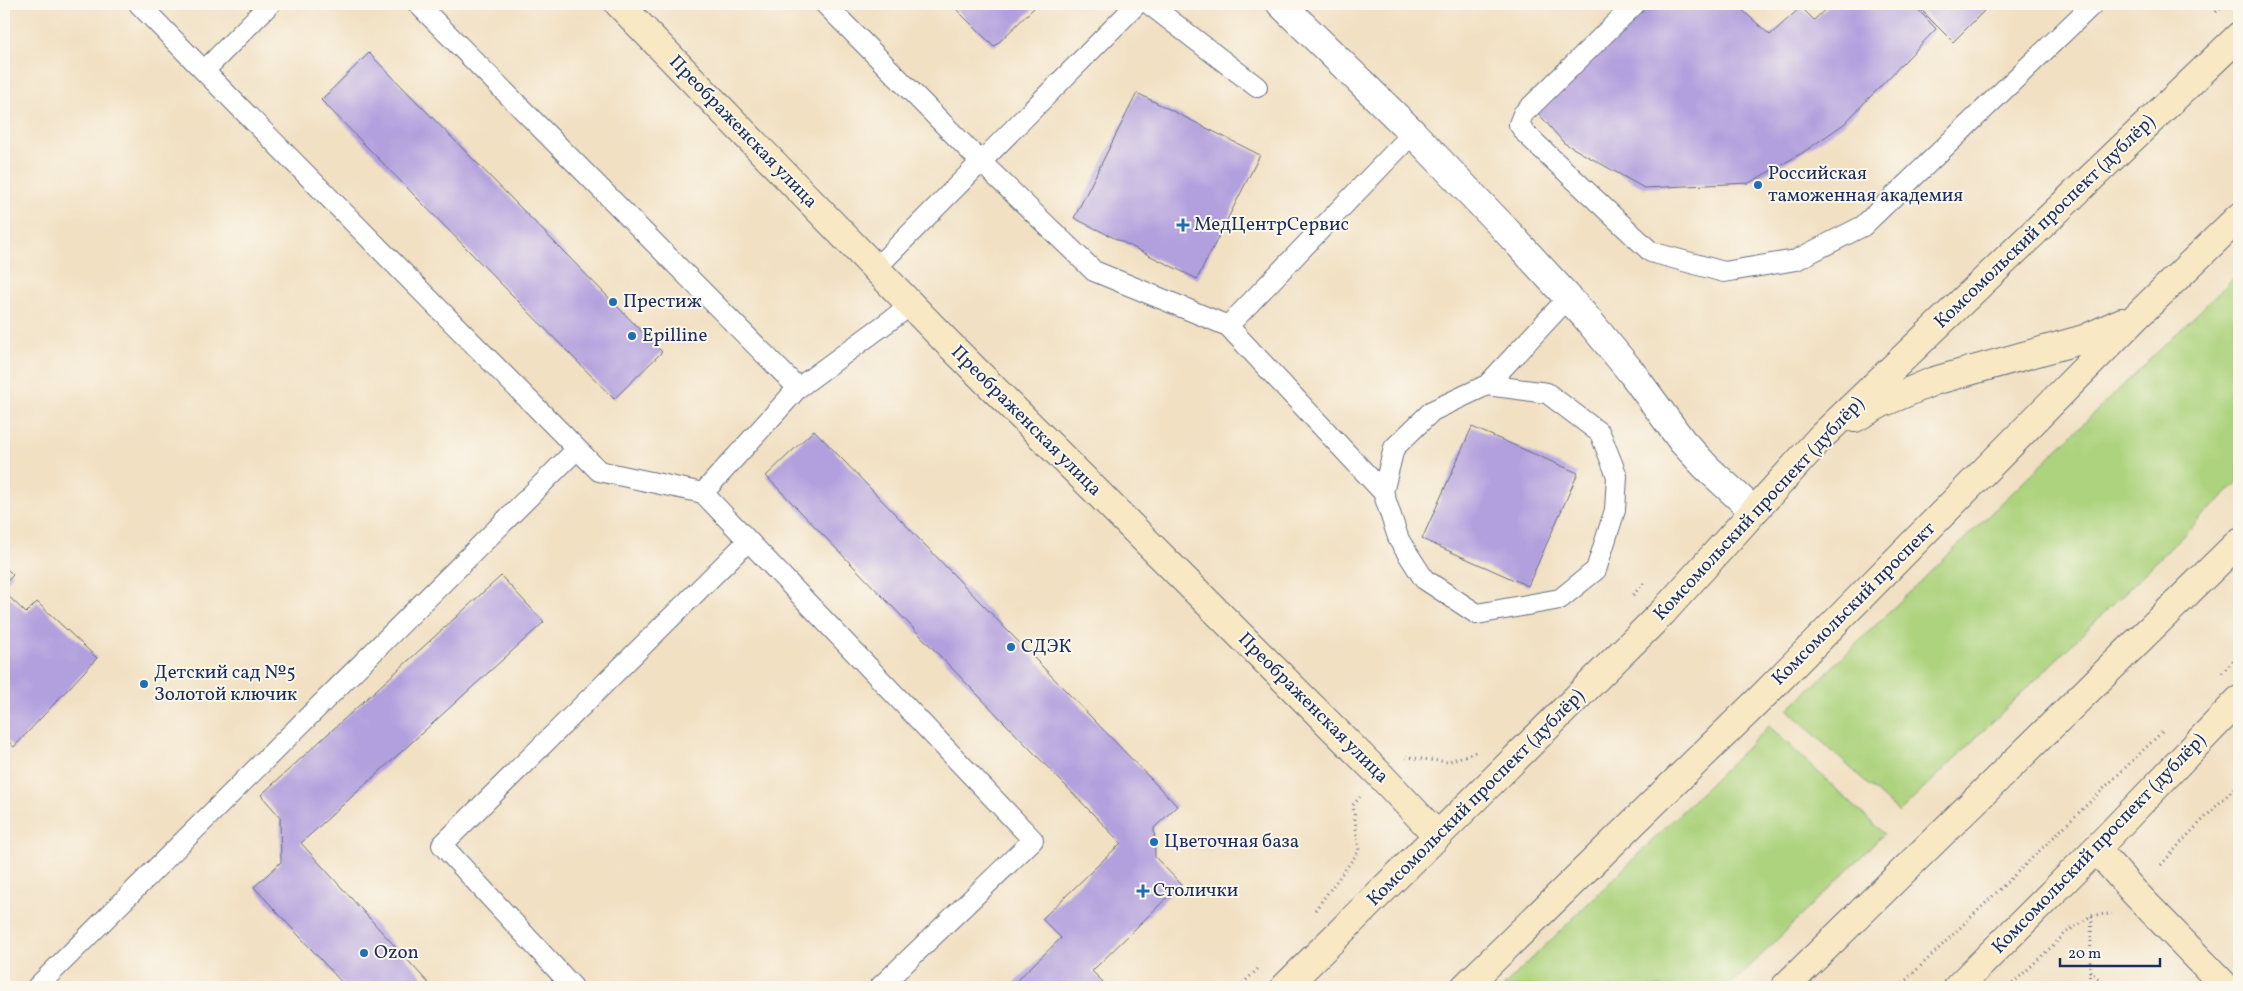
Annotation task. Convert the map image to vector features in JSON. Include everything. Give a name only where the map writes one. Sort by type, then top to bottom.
[{"type":"street","name":"Преображенская улица","points":[[619,4],[911,304],[1438,835]]},
{"type":"street","points":[[1281,4],[1413,133],[1568,298],[1632,373],[1682,441],[1706,467],[1754,510]]},
{"type":"street","name":"Комсомольский проспект (дублёр)","points":[[1285,987],[1663,612],[1822,436],[2239,36]]},
{"type":"street","name":"Комсомольский проспект","points":[[1465,987],[1759,700],[2137,316],[2239,217]]},
{"type":"street","points":[[1822,436],[1882,403],[1934,381],[2084,339],[2137,316]]},
{"type":"street","points":[[1785,987],[2239,542]]},
{"type":"street","points":[[2218,721],[2229,682]]},
{"type":"street","name":"Комсомольский проспект (дублёр)","points":[[1958,987],[2096,849],[2239,700]]},
{"type":"street","points":[[2096,849],[2135,893],[2226,987]]},
{"type":"lane","points":[[139,4],[599,471],[703,493],[1033,840],[880,987]]},
{"type":"lane","points":[[204,71],[270,4]]},
{"type":"lane","points":[[418,4],[798,388]]},
{"type":"lane","points":[[825,4],[981,162],[1094,271],[1228,326],[1383,492],[1399,540],[1424,578],[1477,614],[1560,599],[1596,570],[1615,510],[1617,476],[1600,433],[1547,393],[1487,386]]},
{"type":"lane","points":[[876,268],[1138,4]]},
{"type":"lane","points":[[1149,4],[1257,87]]},
{"type":"lane","points":[[1634,4],[1523,114],[1519,124],[1526,134],[1651,252],[1724,272],[1796,260],[1863,226],[2093,4]]},
{"type":"lane","points":[[1228,326],[1413,133]]},
{"type":"lane","points":[[1383,492],[1394,448],[1432,411],[1487,386],[1568,298]]},
{"type":"lane","points":[[703,493],[798,388],[911,304]]},
{"type":"lane","points":[[37,987],[577,449]]},
{"type":"lane","points":[[573,987],[442,845],[748,541]]},
{"type":"path","points":[[2229,682],[2239,655]]},
{"type":"path","points":[[1899,987],[2169,724]]},
{"type":"path","points":[[2161,866],[2186,837],[2239,783]]},
{"type":"path","points":[[2009,987],[2067,932],[2092,915],[2116,913]]},
{"type":"path","points":[[2089,987],[2092,915]]},
{"type":"path","points":[[2090,971],[2107,987]]},
{"type":"green space","points":[[2239,273],[2239,481],[1899,813],[1788,710]]},
{"type":"green space","points":[[1769,726],[1884,834],[1729,987],[1503,987]]},
{"type":"building","points":[[951,4],[1038,4],[994,47]]},
{"type":"building","points":[[1645,4],[1729,4],[1740,8],[1770,35],[1801,7],[1814,20],[1831,4],[1913,4],[1936,29],[1844,124],[1802,153],[1749,183],[1644,188],[1564,143],[1537,112]]},
{"type":"building","points":[[1915,4],[1991,4],[1953,42]]},
{"type":"building","points":[[369,53],[662,352],[614,399],[321,100]]},
{"type":"building","points":[[1137,93],[1260,155],[1197,279],[1074,218]]},
{"type":"building","points":[[1472,427],[1578,473],[1528,586],[1422,539]]},
{"type":"building","points":[[814,430],[1177,806],[1154,828],[1155,857],[1181,884],[1092,971],[1108,987],[1010,987],[1061,938],[1042,919],[1121,843],[766,476]]},
{"type":"building","points":[[4,566],[13,575],[4,585]]},
{"type":"building","points":[[501,576],[544,622],[301,843],[432,987],[346,987],[254,887],[281,862],[280,817],[261,795]]},
{"type":"building","points":[[4,592],[26,613],[37,602],[97,658],[14,747],[4,737]]},
{"type":"place","name":"Российская таможенная академия","points":[[1758,185]]},
{"type":"place","name":"МедЦентрСервис","points":[[1183,225]]},
{"type":"place","name":"Престиж","points":[[613,302]]},
{"type":"place","name":"Epilline","points":[[632,336]]},
{"type":"place","name":"СДЭК","points":[[1011,647]]},
{"type":"place","name":"Детский сад №5 Золотой ключик","points":[[144,684]]},
{"type":"place","name":"Цветочная база","points":[[1154,842]]},
{"type":"place","name":"Столички","points":[[1143,891]]},
{"type":"place","name":"Ozon","points":[[364,953]]}]
